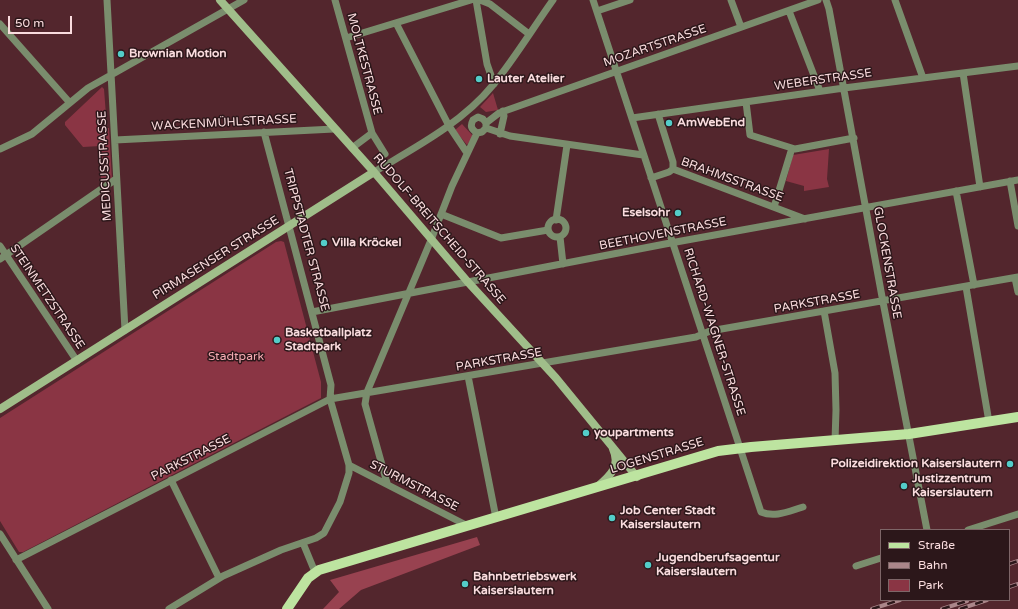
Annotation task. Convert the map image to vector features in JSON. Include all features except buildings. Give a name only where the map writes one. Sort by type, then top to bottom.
[{"type":"main road","name":"LOGENSTRASSE","points":[[315,572],[718,451],[909,434],[1018,417]]},
{"type":"main road","points":[[287,609],[301,586],[315,572]]},
{"type":"street","name":"MEDICUSSTRASSE","points":[[106,0],[125,330]]},
{"type":"street","name":"RUDOLF-BREITSCHEID-STRASSE","points":[[220,0],[227,10],[374,172],[467,282],[543,363],[610,441],[637,476]]},
{"type":"street","points":[[0,149],[32,134],[88,88],[244,0]]},
{"type":"street","name":"MOLTKESTRASSE","points":[[335,0],[372,133],[385,154]]},
{"type":"street","points":[[346,38],[471,0]]},
{"type":"street","points":[[476,0],[487,64],[494,84]]},
{"type":"street","points":[[480,0],[490,4],[529,34]]},
{"type":"street","name":"PIRMASENSER STRASSE","points":[[0,409],[449,126],[494,84],[553,0]]},
{"type":"street","name":"RICHARD-WAGNER-STRASSE","points":[[593,0],[632,118],[642,155],[673,242],[761,512],[769,515],[776,515],[803,507]]},
{"type":"street","points":[[597,12],[630,0]]},
{"type":"street","points":[[731,0],[741,27]]},
{"type":"street","name":"MOZARTSTRASSE","points":[[486,125],[501,112],[818,0]]},
{"type":"street","name":"GLOCKENSTRASSE","points":[[826,0],[854,138],[883,302],[927,529]]},
{"type":"street","points":[[895,0],[923,78]]},
{"type":"street","points":[[789,11],[820,91]]},
{"type":"street","points":[[396,23],[449,126],[467,154]]},
{"type":"street","points":[[0,24],[70,103]]},
{"type":"street","name":"WEBERSTRASSE","points":[[632,118],[820,91],[1018,66]]},
{"type":"street","points":[[962,73],[980,187]]},
{"type":"street","points":[[746,102],[750,135],[795,149],[854,138]]},
{"type":"street","points":[[498,133],[504,116],[501,112]]},
{"type":"street","points":[[658,114],[673,162],[673,169]]},
{"type":"street","points":[[477,133],[472,130],[471,118],[478,117],[483,119],[486,125],[498,133],[567,145],[642,155]]},
{"type":"street","points":[[387,483],[365,404],[367,392],[467,154],[477,133],[482,132],[486,125]]},
{"type":"street","name":"WACKENMÜHLSTRASSE","points":[[115,140],[334,129]]},
{"type":"street","name":"TRIPPSTADTER STRASSE","points":[[169,609],[219,578],[281,550],[316,538],[324,533],[348,480],[349,465],[330,399],[331,385],[264,132]]},
{"type":"street","name":"MOLTKESTRASSE","points":[[352,148],[372,133]]},
{"type":"street","points":[[556,220],[567,145]]},
{"type":"street","points":[[774,207],[792,148]]},
{"type":"street","name":"BRAHMSSTRASSE","points":[[651,178],[669,172],[673,169],[805,219]]},
{"type":"street","points":[[3,257],[116,179]]},
{"type":"street","name":"BEETHOVENSTRASSE","points":[[312,312],[408,292],[563,264],[673,242],[1018,180]]},
{"type":"street","points":[[1010,181],[1018,226]]},
{"type":"street","points":[[956,191],[974,285]]},
{"type":"street","points":[[441,214],[501,238],[548,230]]},
{"type":"street","points":[[556,220],[562,221],[565,227],[565,232],[560,237],[552,236],[548,230],[549,224],[556,220]]},
{"type":"street","points":[[560,237],[563,264]]},
{"type":"street","name":"STEINMETZSTRASSE","points":[[0,246],[3,257],[77,360]]},
{"type":"street","points":[[1017,277],[1018,292]]},
{"type":"street","name":"PARKSTRASSE","points":[[16,560],[330,399],[543,363],[703,334],[710,331],[883,302],[1017,277]]},
{"type":"street","points":[[966,287],[989,422]]},
{"type":"street","points":[[824,311],[835,373],[835,441]]},
{"type":"street","points":[[468,376],[496,518]]},
{"type":"street","points":[[594,489],[616,468],[616,456],[610,441]]},
{"type":"street","name":"STURMSTRASSE","points":[[349,465],[387,483],[468,526]]},
{"type":"street","points":[[171,480],[219,578]]},
{"type":"street","points":[[971,529],[1018,514]]},
{"type":"street","points":[[0,534],[48,609]]},
{"type":"street","points":[[303,543],[315,572]]},
{"type":"street","points":[[856,566],[880,558]]},
{"type":"green space","points":[[102,87],[104,89],[107,128],[109,128],[112,180],[101,180],[100,146],[83,147],[65,125],[65,122]]},
{"type":"green space","points":[[493,93],[498,110],[486,112],[480,107]]},
{"type":"green space","points":[[462,124],[473,136],[467,145],[455,130]]},
{"type":"green space","points":[[829,149],[827,179],[829,187],[804,191],[804,186],[786,181],[793,155]]},
{"type":"green space","name":"Stadtpark","points":[[276,242],[284,242],[321,382],[321,398],[23,552],[19,552],[0,521],[0,418]]},
{"type":"shaded area","points":[[477,537],[480,545],[361,590],[339,609],[323,609],[339,592],[330,580]]},
{"type":"railway","points":[[1010,564],[1018,561]]},
{"type":"railway","points":[[1010,587],[1018,584]]},
{"type":"railway","points":[[872,609],[897,601]]},
{"type":"railway","points":[[942,609],[967,601]]},
{"type":"railway","points":[[960,609],[984,601]]},
{"type":"place","name":"Brownian Motion","points":[[121,54]]},
{"type":"place","name":"Lauter Atelier","points":[[479,79]]},
{"type":"place","name":"AmWebEnd","points":[[669,123]]},
{"type":"place","name":"Eselsohr","points":[[678,213]]},
{"type":"place","name":"Villa Kröckel","points":[[324,243]]},
{"type":"place","name":"Basketballplatz Stadtpark","points":[[277,340]]},
{"type":"place","name":"youpartments","points":[[586,433]]},
{"type":"place","name":"Polizeidirektion Kaiserslautern","points":[[1010,464]]},
{"type":"place","name":"Justizzentrum Kaiserslautern","points":[[904,486]]},
{"type":"place","name":"Job Center Stadt Kaiserslautern","points":[[612,518]]},
{"type":"place","name":"Jugendberufsagentur Kaiserslautern","points":[[648,565]]},
{"type":"place","name":"Bahnbetriebswerk Kaiserslautern","points":[[465,584]]}]
